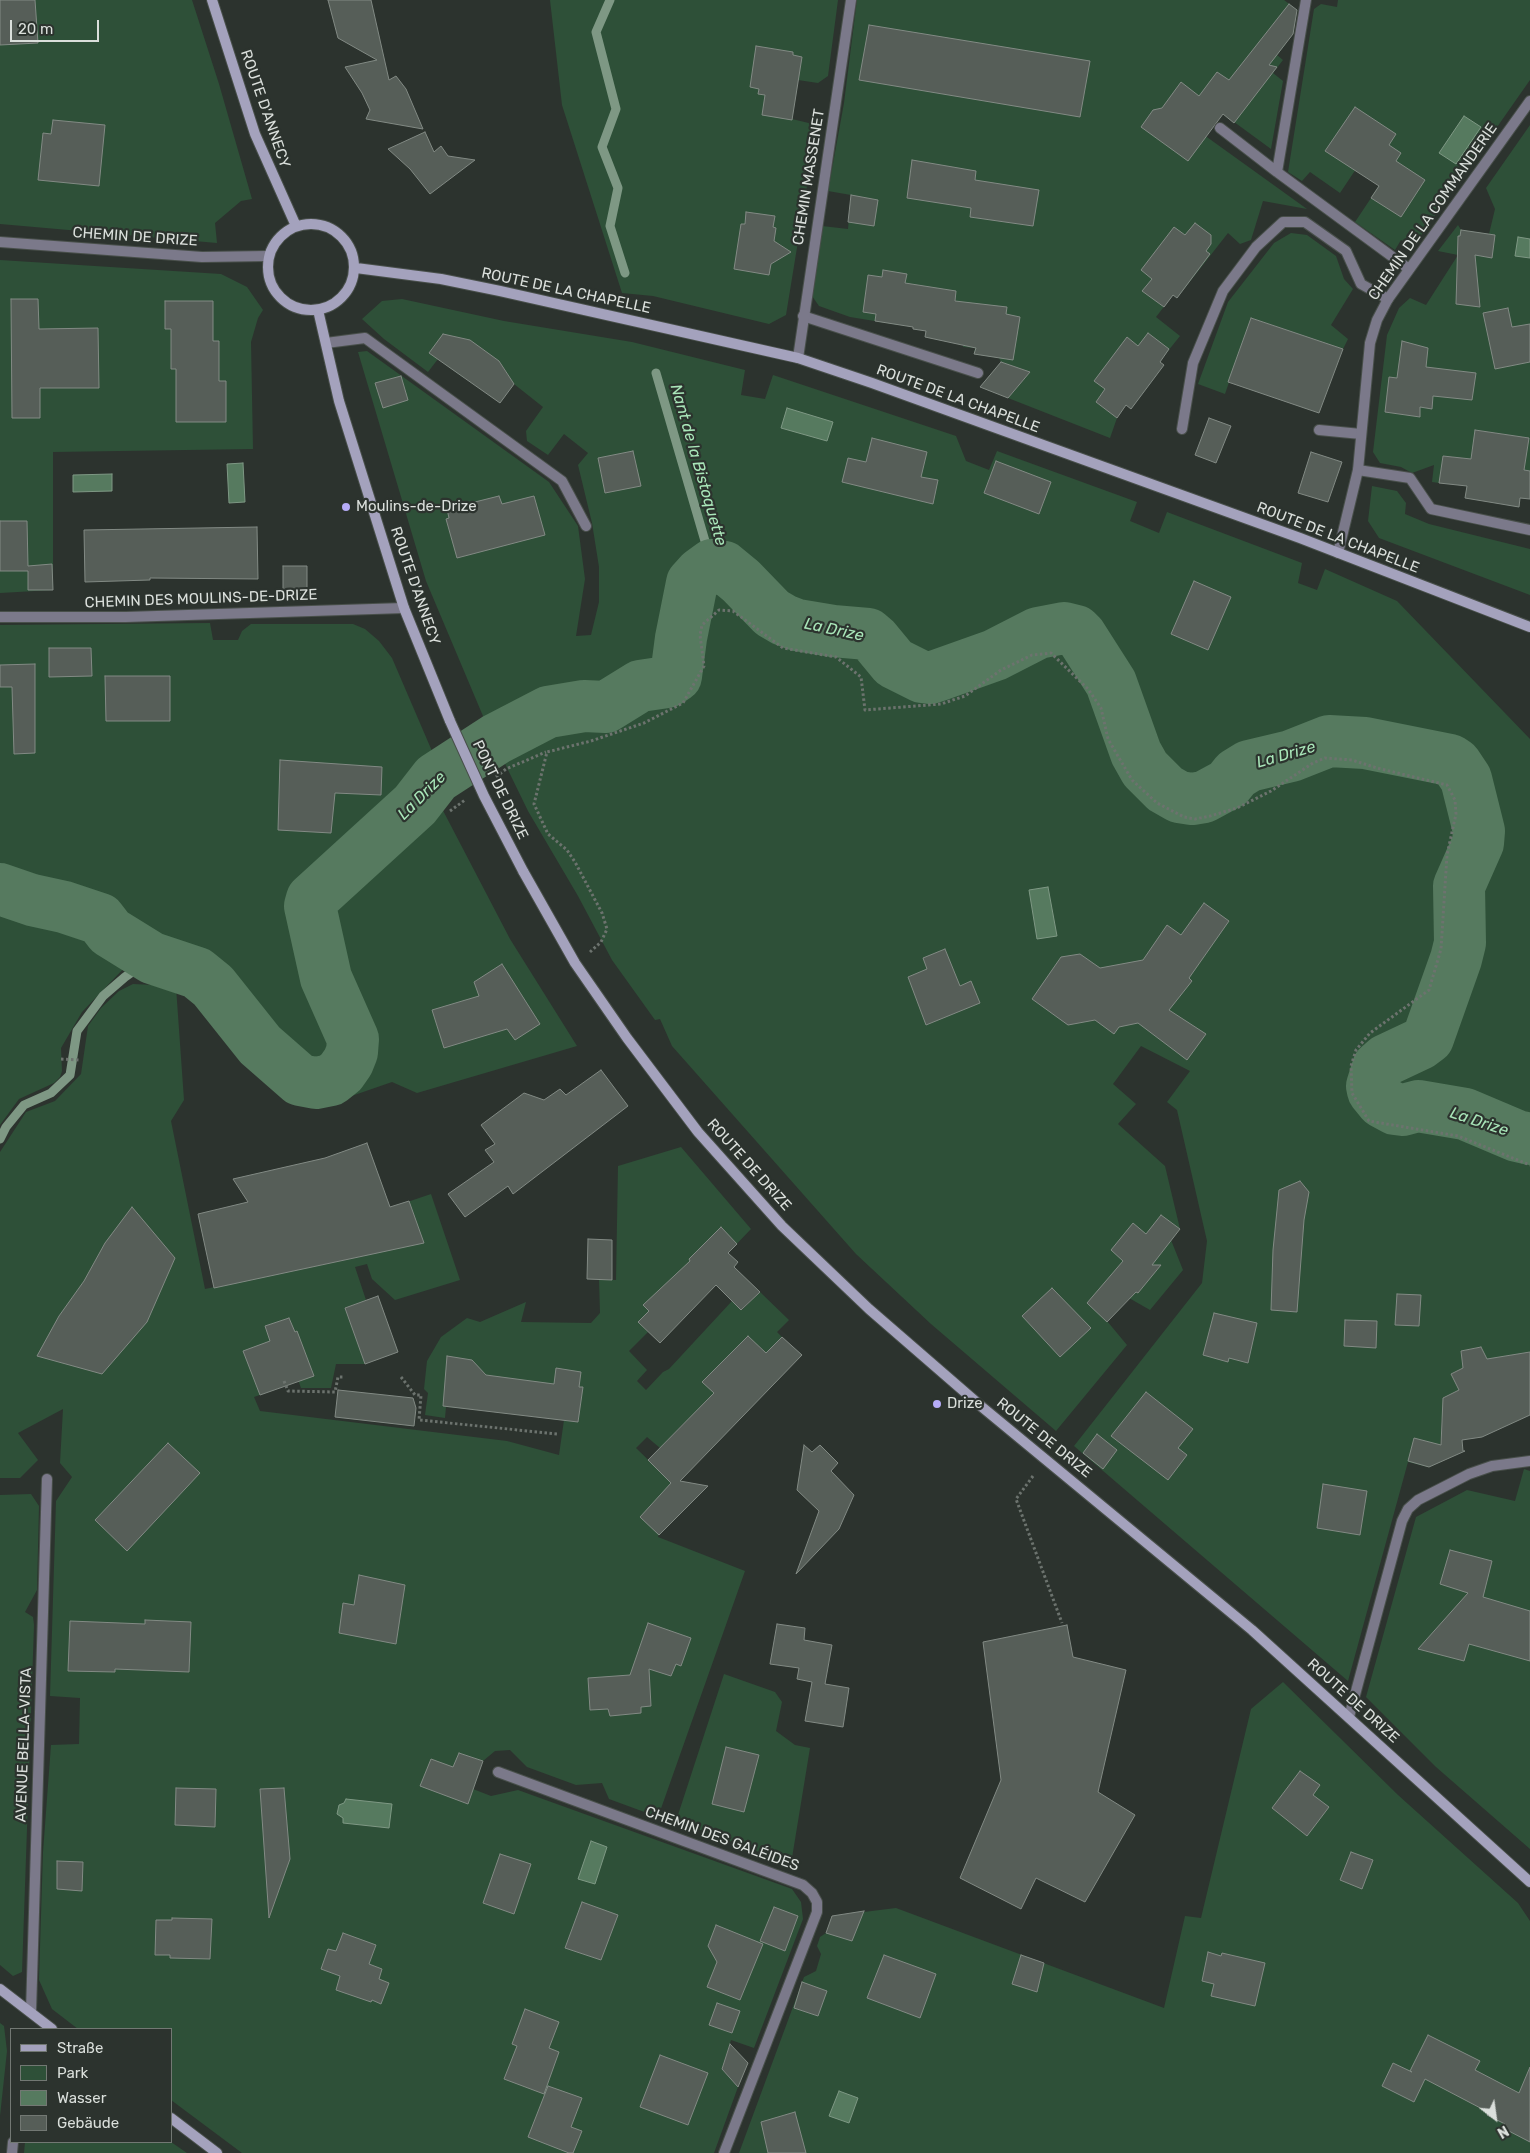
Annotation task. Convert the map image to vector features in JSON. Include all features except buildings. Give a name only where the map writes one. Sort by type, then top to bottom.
[{"type":"main road","name":"ROUTE D'ANNECY","points":[[212,0],[255,134],[296,226]]},
{"type":"main road","points":[[308,223],[324,225],[337,232],[347,242],[354,256],[356,268],[352,284],[333,305],[318,310],[305,310],[293,306],[281,298],[270,282],[267,269],[268,256],[273,244],[296,226],[308,223]]},
{"type":"main road","name":"ROUTE DE LA CHAPELLE","points":[[356,268],[441,279],[798,358],[872,383],[1338,553],[1530,627]]},
{"type":"main road","name":"ROUTE D'ANNECY","points":[[318,310],[341,409],[404,608],[450,721]]},
{"type":"main road","name":"PONT DE DRIZE","points":[[450,721],[484,796],[523,871]]},
{"type":"main road","name":"ROUTE DE DRIZE","points":[[523,871],[576,963],[627,1038],[698,1132],[782,1226],[845,1287],[976,1402],[1208,1594],[1349,1717],[1530,1882]]},
{"type":"main road","points":[[0,1989],[31,2012],[47,2027]]},
{"type":"main road","points":[[172,2119],[217,2153]]},
{"type":"street","name":"CHEMIN MASSENET","points":[[798,358],[851,0]]},
{"type":"street","points":[[1277,172],[1306,0]]},
{"type":"street","name":"CHEMIN DE LA COMMANDERIE","points":[[1338,553],[1358,470],[1370,343],[1377,320],[1388,299],[1530,101]]},
{"type":"street","points":[[1220,128],[1409,269]]},
{"type":"street","points":[[1182,429],[1193,364],[1223,291],[1256,247],[1283,222],[1305,222],[1346,251],[1361,284],[1388,299]]},
{"type":"street","name":"CHEMIN DE DRIZE","points":[[0,242],[202,257],[268,256]]},
{"type":"street","points":[[803,316],[978,373]]},
{"type":"street","points":[[326,343],[366,338],[562,481],[586,526]]},
{"type":"street","points":[[1320,430],[1361,434]]},
{"type":"street","points":[[1358,470],[1410,478],[1431,509],[1530,530]]},
{"type":"street","name":"CHEMIN DES MOULINS-DE-DRIZE","points":[[0,617],[126,617],[404,608]]},
{"type":"street","points":[[1349,1717],[1402,1521],[1408,1509],[1418,1500],[1469,1474],[1492,1466],[1530,1461]]},
{"type":"street","name":"AVENUE BELLA-VISTA","points":[[31,2012],[47,1479]]},
{"type":"street","name":"CHEMIN DES GALÉIDES","points":[[498,1772],[803,1885],[812,1893],[817,1902],[817,1912],[724,2153]]},
{"type":"path","points":[[576,963],[596,948],[607,929],[602,913],[575,862],[567,850],[548,834],[534,804],[547,752],[591,741],[644,724],[683,703],[704,666],[700,635],[702,625],[719,610],[733,611],[783,648],[836,657],[861,677],[865,710],[941,704],[965,696],[1001,670],[1032,655],[1051,653],[1088,689],[1101,708],[1108,739],[1132,780],[1157,803],[1184,817],[1195,819],[1236,808],[1271,792],[1313,763],[1325,758],[1352,760],[1447,785],[1455,800],[1456,814],[1447,855],[1441,949],[1434,974],[1428,990],[1370,1034],[1356,1050],[1351,1066],[1352,1093],[1369,1121],[1458,1136],[1530,1165]]},
{"type":"path","points":[[61,1059],[79,1060]]},
{"type":"path","points":[[284,1381],[288,1391],[334,1392],[338,1377],[343,1377]]},
{"type":"path","points":[[401,1377],[415,1394],[421,1395],[419,1420],[558,1434]]},
{"type":"path","points":[[1033,1476],[1016,1499],[1062,1623]]},
{"type":"green space","points":[[0,0],[192,0],[219,84],[252,199],[241,201],[215,223],[217,243],[0,224]]},
{"type":"green space","points":[[550,0],[838,0],[828,76],[818,83],[798,80],[792,119],[817,125],[786,315],[769,324],[653,296],[622,293],[562,105]]},
{"type":"green space","points":[[857,0],[1284,0],[1292,6],[1285,45],[1277,55],[1283,60],[1273,73],[1283,81],[1271,149],[1215,108],[1186,122],[1307,209],[1263,201],[1251,240],[1240,244],[1228,233],[1177,298],[1173,295],[1156,317],[1180,336],[1160,361],[1105,389],[1096,402],[1117,418],[1110,438],[1008,398],[1030,372],[1001,362],[999,358],[974,354],[975,348],[963,347],[968,308],[955,306],[956,291],[933,288],[899,325],[850,317],[819,306],[812,296],[822,226],[848,229],[851,195],[828,191],[844,103]]},
{"type":"green space","points":[[1338,0],[1530,0],[1530,80],[1413,247],[1401,240],[1395,250],[1355,222],[1385,177],[1368,151],[1340,193],[1310,172],[1302,181],[1288,172],[1314,9],[1321,4],[1337,7]]},
{"type":"green space","points":[[1530,125],[1530,471],[1524,470],[1529,438],[1476,430],[1471,459],[1443,456],[1439,483],[1432,482],[1434,465],[1412,473],[1401,467],[1380,463],[1373,452],[1387,335],[1399,308],[1410,298],[1426,305],[1458,255],[1438,251],[1458,225],[1461,230],[1489,234],[1495,209],[1486,188]]},
{"type":"green space","points":[[1291,233],[1307,235],[1336,256],[1344,279],[1353,289],[1331,325],[1348,339],[1343,349],[1251,318],[1225,394],[1198,384],[1228,302],[1274,243]]},
{"type":"green space","points":[[0,260],[221,274],[247,287],[263,310],[258,318],[251,342],[253,449],[53,452],[53,590],[0,593]]},
{"type":"green space","points":[[402,299],[504,321],[632,342],[745,370],[741,395],[765,399],[773,375],[956,436],[966,461],[989,470],[997,451],[1137,502],[1130,521],[1159,533],[1167,512],[1302,563],[1298,583],[1317,590],[1325,569],[1397,601],[1530,739],[1530,1352],[1514,1355],[1489,1365],[1481,1347],[1461,1351],[1463,1368],[1451,1374],[1459,1390],[1443,1398],[1450,1413],[1442,1417],[1440,1450],[1445,1460],[1428,1467],[1408,1462],[1348,1681],[1074,1446],[1202,1283],[1207,1241],[1177,1110],[1167,1102],[1190,1071],[1141,1046],[1113,1084],[1136,1104],[1118,1124],[1165,1166],[1180,1229],[1171,1240],[1183,1270],[1150,1310],[1129,1298],[1107,1321],[1127,1345],[1056,1431],[931,1324],[856,1254],[672,1046],[660,1019],[655,1020],[612,960],[578,896],[528,811],[491,735],[426,581],[358,352],[367,351],[549,482],[578,526],[585,579],[576,636],[591,635],[599,602],[599,567],[592,523],[578,465],[588,453],[564,434],[548,455],[527,441],[526,431],[543,407],[514,384],[499,361],[484,351],[464,378],[438,359],[428,372],[384,339],[362,319],[382,301]]},
{"type":"green space","points":[[1372,486],[1397,491],[1406,503],[1405,514],[1429,524],[1530,549],[1530,595],[1379,538],[1368,521]]},
{"type":"green space","points":[[210,623],[213,640],[238,640],[242,631],[251,624],[353,624],[365,629],[379,641],[392,658],[441,772],[438,801],[510,939],[577,1046],[417,1093],[392,1082],[340,1100],[318,1104],[299,1103],[284,1095],[259,1074],[198,994],[176,987],[184,1100],[171,1121],[205,1289],[364,1256],[354,1220],[431,1194],[460,1280],[395,1300],[372,1279],[367,1264],[355,1267],[366,1300],[345,1308],[365,1364],[336,1364],[331,1388],[301,1388],[294,1369],[274,1390],[254,1397],[260,1411],[507,1441],[559,1455],[564,1420],[550,1419],[554,1386],[474,1377],[470,1409],[446,1407],[445,1418],[425,1415],[428,1393],[424,1389],[427,1361],[441,1337],[467,1318],[480,1322],[526,1302],[521,1322],[591,1323],[600,1313],[599,1279],[616,1280],[618,1166],[681,1147],[751,1229],[728,1253],[717,1242],[673,1286],[668,1282],[644,1306],[649,1311],[638,1322],[648,1332],[629,1351],[647,1370],[637,1381],[646,1390],[663,1372],[669,1369],[732,1301],[742,1310],[760,1292],[789,1320],[777,1332],[782,1337],[766,1353],[758,1345],[729,1387],[683,1424],[660,1448],[647,1437],[636,1448],[672,1483],[658,1537],[745,1571],[658,1817],[609,1799],[602,1783],[576,1785],[527,1767],[510,1750],[495,1751],[483,1761],[473,1789],[491,1796],[518,1790],[792,1889],[801,1902],[803,1919],[754,2048],[731,2040],[722,2069],[738,2087],[714,2153],[242,2153],[172,2101],[172,2028],[77,2028],[52,2009],[39,1980],[43,1852],[51,1745],[79,1744],[80,1698],[50,1696],[56,1501],[72,1477],[60,1463],[63,1409],[18,1433],[38,1460],[20,1478],[0,1478],[0,1152],[26,1112],[55,1101],[81,1074],[88,1026],[101,1008],[119,991],[133,984],[175,986],[154,970],[128,964],[82,1012],[61,1048],[62,1071],[60,1077],[54,1083],[19,1099],[0,1125],[0,625]]},
{"type":"green space","points":[[1524,1469],[1530,1471],[1530,1849],[1436,1767],[1366,1697],[1416,1517],[1467,1490],[1515,1501]]},
{"type":"green space","points":[[31,1494],[39,1506],[37,1590],[25,1612],[33,1617],[34,1625],[22,1972],[13,1976],[0,1965],[0,1495]]},
{"type":"green space","points":[[724,1674],[775,1692],[782,1702],[776,1731],[795,1745],[810,1748],[791,1864],[676,1821]]},
{"type":"green space","points":[[1283,1682],[1398,1795],[1518,1903],[1530,1921],[1530,2153],[739,2153],[804,1977],[816,1971],[821,1954],[817,1946],[820,1937],[826,1933],[832,1916],[896,1908],[1164,2008],[1185,1916],[1201,1918],[1251,1709]]},
{"type":"green space","points":[[0,2023],[4,2026],[7,2051],[0,2116]]},
{"type":"green space","points":[[25,2143],[172,2143],[187,2153],[24,2153]]},
{"type":"water","points":[[1464,116],[1481,127],[1456,164],[1439,153]]},
{"type":"water","points":[[1518,237],[1530,239],[1530,258],[1515,256]]},
{"type":"water","points":[[787,408],[833,422],[827,441],[781,428]]},
{"type":"water","points":[[243,463],[245,502],[229,503],[227,464]]},
{"type":"water","points":[[112,474],[112,491],[73,492],[73,475]]},
{"type":"water","points":[[1048,887],[1057,936],[1037,939],[1029,890]]},
{"type":"water","points":[[346,1799],[392,1804],[389,1828],[343,1823],[343,1818],[337,1814],[339,1805],[344,1803]]},
{"type":"water","points":[[591,1841],[607,1847],[595,1884],[578,1879]]},
{"type":"water","points":[[839,2091],[858,2098],[849,2123],[829,2116]]},
{"type":"waterway","name":"Nant de la Bistoquette","points":[[610,0],[596,32],[616,109],[602,147],[618,188],[610,226],[625,273]]},
{"type":"waterway","name":"Nant de la Bistoquette","points":[[656,373],[712,565]]},
{"type":"waterway","name":"La Drize","points":[[0,889],[100,919],[110,932],[152,958],[197,973],[213,986],[260,1045],[300,1080],[316,1083],[331,1080],[341,1072],[348,1062],[352,1052],[353,1039],[326,978],[310,906],[312,899],[415,805],[436,778],[496,739],[548,712],[584,706],[606,707],[640,686],[667,682],[676,676],[681,638],[692,583],[712,565],[724,567],[741,581],[772,613],[784,620],[797,625],[868,634],[894,663],[922,677],[930,678],[995,655],[1038,633],[1064,628],[1076,631],[1111,683],[1136,753],[1145,769],[1165,789],[1179,797],[1192,799],[1204,797],[1228,784],[1236,774],[1249,766],[1291,756],[1329,741],[1365,743],[1450,760],[1456,764],[1466,779],[1479,831],[1478,843],[1459,886],[1460,943],[1456,959],[1428,1038],[1420,1044],[1386,1060],[1378,1067],[1372,1086],[1373,1091],[1382,1102],[1395,1109],[1403,1110],[1418,1106],[1465,1114],[1517,1136],[1530,1139]]},
{"type":"waterway","points":[[0,1139],[6,1127],[24,1105],[51,1093],[70,1075],[77,1031],[103,996],[125,977],[152,958]]},
{"type":"place","name":"Moulins-de-Drize","points":[[346,507]]},
{"type":"place","name":"Drize","points":[[937,1404]]}]
